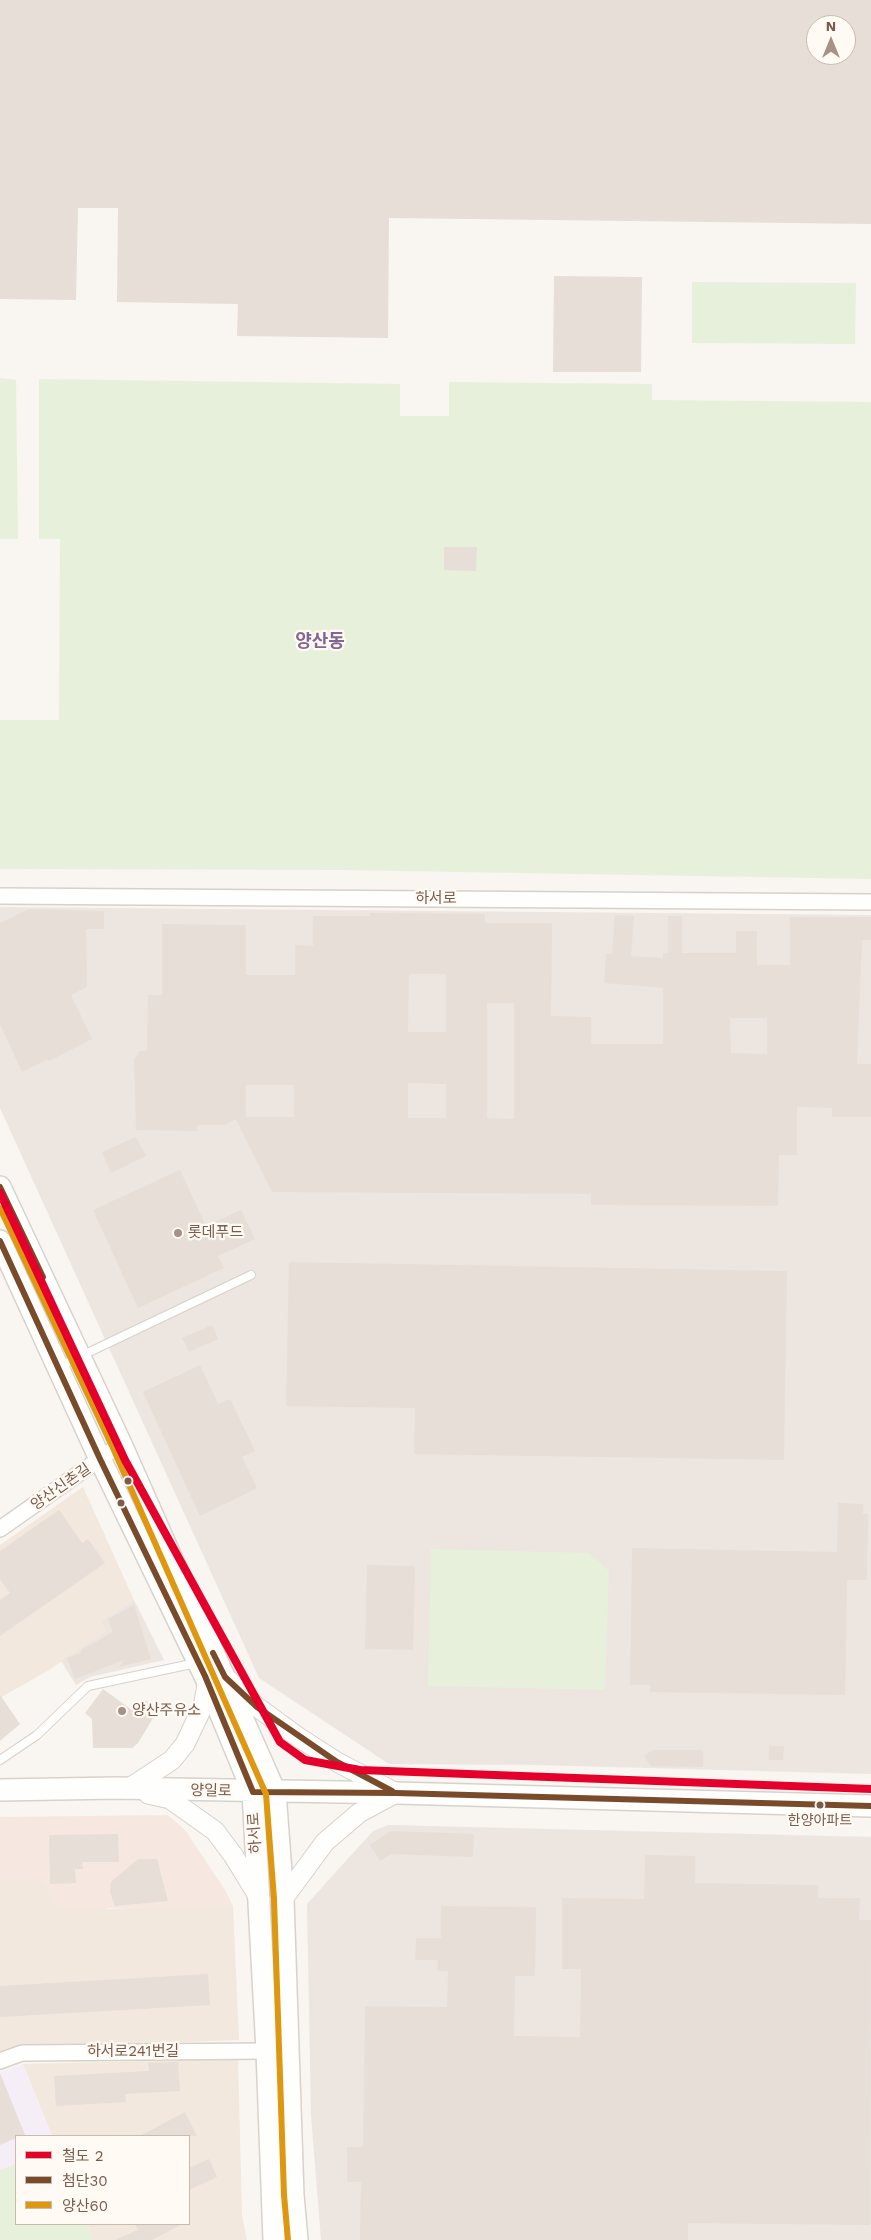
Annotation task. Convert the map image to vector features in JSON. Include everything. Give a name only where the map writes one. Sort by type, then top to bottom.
[{"type":"main road","name":"하서로","points":[[0,1187],[122,1444],[216,1679],[253,1792],[260,1899],[274,2240]]},
{"type":"main road","name":"하서로","points":[[0,1241],[100,1459],[198,1663],[216,1679],[275,1792],[283,1899],[293,2195],[297,2240]]},
{"type":"main road","name":"양일로","points":[[0,1790],[128,1789],[396,1793],[871,1806]]},
{"type":"street","name":"하서로","points":[[0,896],[871,902]]},
{"type":"street","name":"양산신촌길","points":[[0,1529],[122,1444]]},
{"type":"street","points":[[128,1789],[172,1760],[185,1744],[216,1679],[336,1762],[396,1793]]},
{"type":"street","points":[[128,1789],[170,1799],[215,1831],[233,1855],[260,1899]]},
{"type":"street","points":[[283,1899],[325,1842],[359,1813],[396,1793]]},
{"type":"street","name":"하서로241번길","points":[[0,2061],[22,2053],[267,2051]]},
{"type":"lane","points":[[58,1367],[250,1274]]},
{"type":"lane","points":[[0,1760],[37,1735],[88,1686],[198,1663]]},
{"type":"lane","name":"하서로","points":[[268,2240],[274,2240]]},
{"type":"shaded area","points":[[0,907],[871,915],[871,1774],[535,1765],[389,1764],[259,1678],[0,1108]]},
{"type":"shaded area","points":[[83,1487],[134,1600],[101,1621],[106,1631],[49,1670],[0,1698],[0,1545]]},
{"type":"shaded area","points":[[134,1600],[164,1660],[90,1677],[76,1685],[61,1661],[106,1631],[101,1621]]},
{"type":"shaded area","points":[[168,1815],[185,1830],[225,1890],[233,1906],[59,1909],[43,1881],[0,1881],[0,1817]]},
{"type":"shaded area","points":[[388,1825],[871,1837],[871,2240],[321,2240],[311,2115],[307,1904],[373,1831]]},
{"type":"shaded area","points":[[0,1881],[43,1881],[108,1909],[233,1906],[239,2040],[12,2048],[0,2052]]},
{"type":"shaded area","points":[[238,2059],[242,2215],[247,2240],[93,2240],[87,2225],[190,2225],[190,2135],[52,2135],[23,2064]]},
{"type":"shaded area","points":[[23,2064],[52,2135],[15,2135],[15,2225],[87,2225],[93,2240],[0,2240],[0,2072]]},
{"type":"green space","points":[[692,282],[856,283],[855,344],[692,343]]},
{"type":"green space","points":[[0,378],[16,380],[18,539],[0,539]]},
{"type":"green space","points":[[39,379],[400,384],[400,416],[449,416],[449,382],[652,384],[652,400],[871,402],[871,879],[343,870],[0,869],[0,720],[59,720],[60,539],[39,539]]},
{"type":"green space","points":[[431,1549],[589,1553],[609,1571],[605,1688],[603,1690],[428,1686]]},
{"type":"green space","points":[[15,2164],[15,2225],[87,2225],[93,2240],[0,2240],[0,2170]]},
{"type":"building","points":[[0,0],[871,0],[871,224],[389,218],[388,338],[237,336],[238,304],[117,302],[118,208],[78,208],[76,300],[0,299]]},
{"type":"building","points":[[554,276],[642,277],[641,372],[553,372]]},
{"type":"building","points":[[444,547],[477,547],[476,571],[444,570]]},
{"type":"building","points":[[29,909],[104,911],[104,929],[86,929],[87,987],[71,995],[92,1039],[49,1061],[48,1059],[22,1072],[0,1024],[0,923]]},
{"type":"building","points":[[370,913],[485,914],[485,923],[552,923],[551,1016],[591,1017],[591,1044],[663,1044],[663,988],[604,983],[606,953],[612,954],[615,915],[634,916],[631,956],[663,958],[663,953],[668,953],[668,916],[682,916],[682,953],[736,953],[736,931],[757,931],[757,965],[790,965],[790,917],[871,917],[871,940],[862,940],[857,1064],[871,1064],[871,1117],[832,1117],[832,1108],[797,1107],[797,1155],[779,1155],[778,1206],[591,1205],[591,1194],[272,1192],[236,1119],[225,1125],[197,1125],[197,1131],[136,1130],[134,1059],[140,1051],[147,1051],[148,995],[162,995],[162,924],[246,925],[246,975],[295,975],[295,945],[313,946],[313,916],[370,916]],"holes":[[[409,974],[446,974],[446,1032],[408,1032]],[[487,1003],[514,1003],[514,1119],[487,1118]],[[730,1018],[767,1018],[767,1054],[731,1053]],[[408,1083],[446,1084],[446,1118],[408,1118]],[[246,1085],[294,1085],[294,1117],[246,1117]]]},
{"type":"building","points":[[136,1137],[146,1156],[111,1173],[102,1152]]},
{"type":"building","name":"롯데푸드","points":[[180,1170],[206,1226],[241,1210],[255,1239],[218,1256],[224,1268],[138,1308],[93,1210]]},
{"type":"building","points":[[289,1262],[787,1271],[784,1460],[414,1454],[415,1408],[286,1406]]},
{"type":"building","points":[[212,1325],[218,1339],[189,1352],[182,1338]]},
{"type":"building","points":[[200,1365],[218,1404],[230,1399],[255,1451],[242,1457],[257,1488],[200,1516],[143,1392]]},
{"type":"building","points":[[838,1503],[863,1504],[863,1514],[868,1514],[867,1580],[847,1580],[845,1695],[650,1692],[650,1685],[630,1685],[632,1548],[837,1552]]},
{"type":"building","points":[[59,1510],[82,1543],[88,1539],[105,1563],[0,1636],[0,1600],[10,1593],[0,1579],[0,1551]]},
{"type":"building","points":[[367,1565],[415,1566],[413,1650],[365,1649]]},
{"type":"building","points":[[134,1605],[151,1659],[119,1667],[124,1660],[75,1679],[67,1658],[81,1653],[81,1650],[113,1632],[108,1619]]},
{"type":"building","points":[[103,1689],[136,1713],[145,1700],[158,1710],[138,1743],[132,1748],[93,1748],[92,1719],[85,1713]]},
{"type":"building","points":[[0,1695],[20,1724],[0,1741]]},
{"type":"building","points":[[769,1746],[784,1746],[783,1760],[769,1760]]},
{"type":"building","points":[[653,1750],[703,1750],[703,1767],[651,1766],[644,1756]]},
{"type":"building","points":[[391,1831],[474,1834],[473,1857],[391,1854],[380,1861],[370,1845]]},
{"type":"building","points":[[118,1834],[119,1862],[82,1862],[83,1869],[75,1869],[76,1883],[50,1884],[49,1835]]},
{"type":"building","points":[[645,1855],[695,1856],[695,1883],[818,1885],[818,1898],[860,1898],[859,1920],[871,1920],[870,2225],[688,2223],[688,2240],[360,2240],[361,2182],[347,2182],[347,2147],[363,2147],[365,2006],[447,2007],[448,1971],[437,1971],[438,1960],[415,1960],[416,1938],[441,1938],[441,1906],[536,1907],[535,1976],[515,1976],[514,2036],[580,2037],[581,1969],[562,1969],[562,1898],[644,1899]]},
{"type":"building","points":[[138,1859],[157,1859],[168,1901],[115,1906],[110,1892],[111,1882]]},
{"type":"building","points":[[208,1974],[210,2005],[0,2017],[0,1986]]},
{"type":"building","points":[[178,2062],[180,2091],[125,2094],[126,2102],[56,2106],[54,2076],[149,2071],[148,2063]]},
{"type":"building","points":[[0,2073],[25,2135],[15,2135],[15,2138],[0,2145]]},
{"type":"building","points":[[185,2112],[197,2136],[190,2135],[142,2135]]},
{"type":"building","points":[[209,2159],[217,2177],[190,2190],[190,2168]]},
{"type":"building","points":[[136,2225],[180,2225],[152,2240],[115,2240],[138,2230]]},
{"type":"rail line","name":"2","points":[[0,1193],[125,1460],[280,1742],[305,1760],[360,1770],[871,1789]]},
{"type":"transit line","name":"첨단30","points":[[0,1187],[43,1277]]},
{"type":"transit line","name":"양산60","points":[[0,1208],[113,1448],[266,1794],[274,1899],[284,2195],[288,2240]]},
{"type":"transit line","name":"첨단30","points":[[0,1241],[100,1459],[205,1676],[253,1792],[396,1793],[871,1806]]},
{"type":"transit line","name":"첨단30","points":[[213,1653],[225,1677],[257,1707],[337,1762],[392,1791]]},
{"type":"place","name":"롯데푸드","points":[[178,1233]]},
{"type":"place","name":"양산주유소","points":[[122,1711]]},
{"type":"place","name":"한양아파트","points":[[820,1805]]},
{"type":"district","name":"양산동","points":[[320,642]]}]
